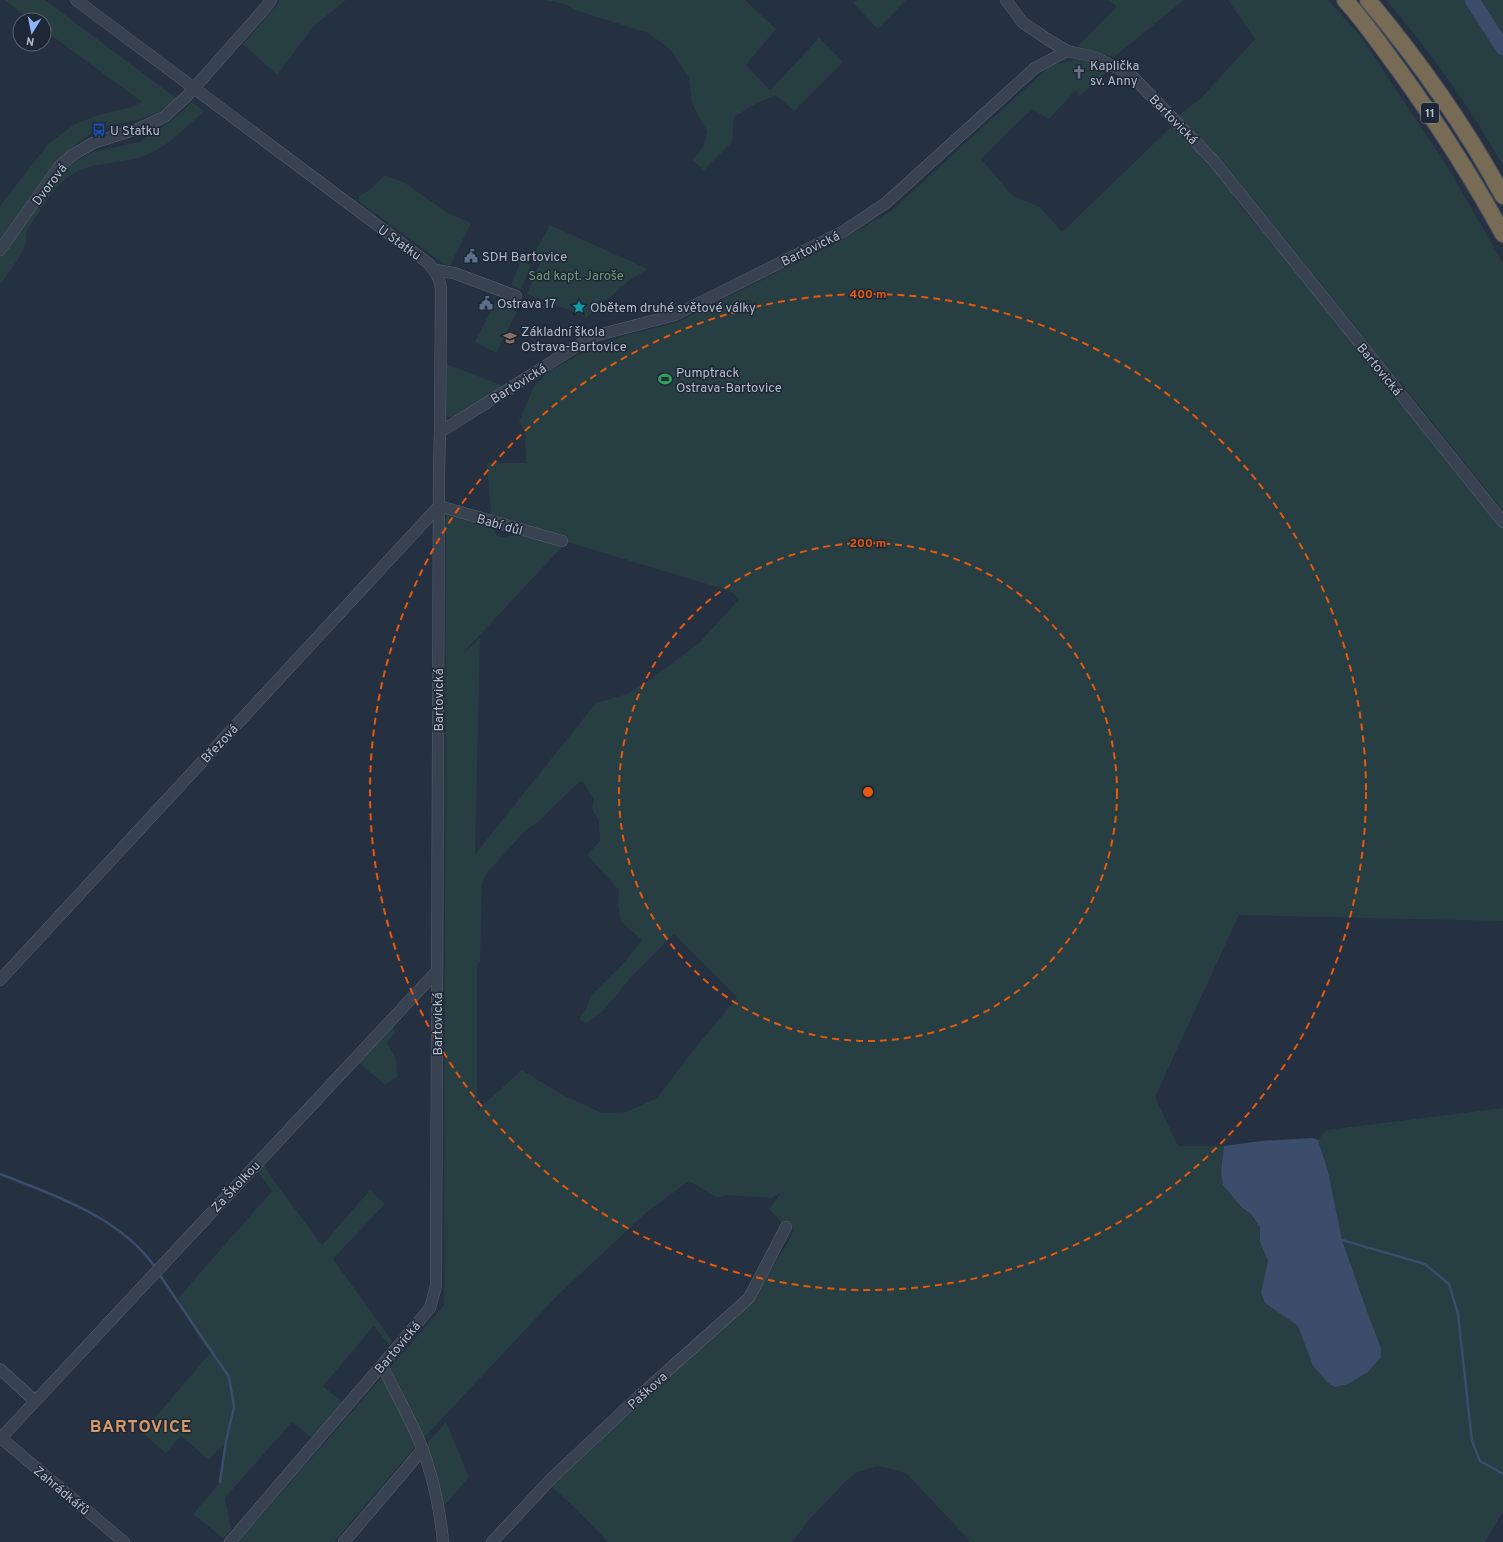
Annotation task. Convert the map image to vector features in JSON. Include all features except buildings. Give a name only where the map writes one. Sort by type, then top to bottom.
[{"type":"highway","name":"11","points":[[1345,0],[1360,17],[1430,113],[1503,234]]},
{"type":"highway","name":"11","points":[[1368,0],[1412,56],[1445,103],[1472,144],[1503,196]]},
{"type":"street","name":"U Statku","points":[[76,0],[428,263],[435,270]]},
{"type":"street","name":"Dvorová","points":[[0,250],[59,167],[71,156],[93,143],[140,128],[164,118],[194,89],[271,0]]},
{"type":"street","points":[[1006,0],[1022,22],[1067,51]]},
{"type":"street","name":"Bartovická","points":[[230,1542],[430,1308],[436,1286],[438,506],[440,432],[590,338],[674,314],[844,231],[886,203],[1035,68],[1067,51],[1095,57],[1131,75],[1213,160],[1503,522]]},
{"type":"street","points":[[435,270],[440,280],[441,289],[440,432]]},
{"type":"street","points":[[435,270],[454,272],[516,296]]},
{"type":"street","name":"Babí důl","points":[[438,506],[562,541]]},
{"type":"street","name":"Březová","points":[[0,980],[438,506]]},
{"type":"street","name":"Za Školkou","points":[[0,1438],[437,971]]},
{"type":"street","name":"Paškova","points":[[492,1542],[552,1478],[638,1397],[748,1298],[786,1228]]},
{"type":"street","points":[[382,1365],[422,1449],[433,1482],[441,1520],[443,1542]]},
{"type":"street","points":[[0,1369],[35,1402]]},
{"type":"street","name":"Zahrádkářů","points":[[0,1438],[124,1542]]},
{"type":"street","points":[[344,1542],[422,1449]]},
{"type":"green space","points":[[5,0],[45,0],[176,98],[159,112],[141,119],[100,127],[68,151],[54,165],[0,240],[0,206],[49,143],[75,124],[98,115],[132,107],[142,102],[52,36],[52,12],[21,12]]},
{"type":"green space","points":[[279,0],[346,0],[314,26],[277,75],[243,44],[276,6]]},
{"type":"green space","points":[[544,0],[745,0],[776,29],[746,65],[770,90],[819,38],[843,62],[794,111],[776,95],[757,103],[734,117],[732,142],[704,170],[692,160],[698,154],[706,140],[707,131],[692,103],[689,78],[671,50],[648,33],[578,11],[564,4]]},
{"type":"green space","points":[[857,0],[906,0],[878,29],[853,3]]},
{"type":"green space","points":[[1107,0],[1184,0],[1114,57],[1077,47],[1117,6]]},
{"type":"green space","points":[[1228,0],[1328,0],[1360,35],[1447,166],[1503,263],[1503,511],[1400,382],[1394,392],[1503,525],[1503,921],[1239,915],[1155,1097],[1178,1146],[1224,1146],[1221,1171],[1241,1208],[1251,1214],[1260,1227],[1260,1242],[1268,1261],[1265,1303],[1298,1326],[1381,1348],[1342,1240],[1328,1171],[1318,1140],[1326,1130],[1503,1108],[1503,1512],[1485,1542],[969,1542],[968,1539],[908,1475],[899,1471],[877,1466],[858,1472],[850,1477],[809,1520],[792,1542],[608,1542],[551,1486],[573,1463],[750,1302],[791,1237],[793,1229],[782,1223],[769,1209],[781,1193],[772,1198],[726,1195],[718,1198],[689,1181],[647,1212],[559,1294],[422,1440],[388,1370],[444,1305],[446,511],[491,524],[497,536],[506,538],[516,532],[563,546],[461,655],[480,638],[475,854],[596,703],[627,694],[652,678],[699,643],[739,599],[730,591],[564,541],[564,536],[491,515],[487,463],[526,463],[525,433],[519,421],[533,388],[546,373],[597,345],[629,334],[676,323],[828,247],[891,211],[1051,65],[1080,59],[1109,70],[1080,96],[1076,90],[1049,119],[1032,109],[981,159],[1013,196],[1040,207],[1062,232],[1171,127],[1178,116],[1201,98],[1255,39]],"holes":[[[1238,188],[1279,236],[1272,243],[1234,198]],[[583,781],[594,800],[592,810],[599,821],[600,841],[587,855],[619,890],[618,905],[621,922],[642,940],[622,965],[590,997],[587,1007],[579,1019],[587,1023],[603,1011],[633,975],[674,934],[737,997],[657,1098],[626,1112],[602,1113],[561,1094],[522,1070],[477,1110],[477,965],[480,962],[482,884],[486,874],[525,831],[538,822],[578,783]]]},
{"type":"green space","points":[[1386,0],[1503,0],[1503,166],[1477,122],[1449,80],[1434,59]]},
{"type":"green space","points":[[192,102],[204,111],[164,146],[149,154],[130,160],[101,164],[82,170],[73,174],[59,185],[47,199],[27,230],[25,247],[0,285],[0,256],[56,177],[68,165],[92,152],[140,142],[179,115]]},
{"type":"green space","points":[[385,175],[405,183],[448,213],[471,223],[450,266],[444,264],[361,203],[358,197],[372,188]]},
{"type":"green space","name":"Sad kapt. Jaroše","points":[[550,225],[648,269],[631,279],[587,317],[527,294],[542,258],[535,252]]},
{"type":"green space","points":[[521,261],[531,265],[521,289],[511,285]]},
{"type":"green space","points":[[496,301],[517,312],[496,353],[475,342]]},
{"type":"green space","points":[[446,364],[504,386],[453,418],[447,416],[445,412]]},
{"type":"green space","points":[[391,1024],[395,1032],[387,1042],[397,1062],[396,1070],[398,1076],[385,1085],[358,1062]]},
{"type":"green space","points":[[263,1162],[271,1177],[322,1245],[370,1190],[385,1204],[333,1259],[393,1342],[389,1345],[374,1326],[323,1386],[342,1402],[312,1438],[292,1422],[225,1498],[231,1530],[223,1538],[193,1514],[220,1482],[226,1442],[209,1460],[181,1436],[166,1453],[142,1433],[210,1353],[193,1328],[178,1298],[272,1191],[256,1169]]},
{"type":"green space","points":[[382,1377],[416,1446],[334,1542],[238,1542]]},
{"type":"green space","points":[[446,1422],[469,1477],[443,1507],[426,1451],[428,1442]]},
{"type":"water","points":[[1313,1138],[1318,1140],[1328,1171],[1342,1240],[1381,1348],[1381,1357],[1368,1372],[1348,1384],[1335,1387],[1328,1383],[1313,1366],[1298,1326],[1265,1303],[1261,1293],[1268,1261],[1260,1242],[1260,1227],[1251,1214],[1242,1208],[1223,1185],[1221,1171],[1224,1146],[1261,1141]]},
{"type":"waterway","points":[[1472,0],[1503,48]]},
{"type":"waterway","points":[[0,1174],[64,1199],[105,1221],[124,1234],[141,1250],[155,1267]]},
{"type":"waterway","points":[[1342,1240],[1425,1264],[1449,1284],[1458,1314],[1472,1441],[1480,1461],[1503,1474]]},
{"type":"waterway","points":[[159,1274],[229,1377],[234,1407],[226,1441],[220,1482]]},
{"type":"place","name":"Kaplička sv. Anny","points":[[1079,72]]},
{"type":"place","name":"U Statku","points":[[99,130]]},
{"type":"place","name":"SDH Bartovice","points":[[471,256]]},
{"type":"place","name":"Ostrava 17","points":[[486,303]]},
{"type":"place","name":"Obětem druhé světové války","points":[[579,307]]},
{"type":"place","name":"Základní škola Ostrava-Bartovice","points":[[510,338]]},
{"type":"place","name":"Pumptrack Ostrava-Bartovice","points":[[665,379]]},
{"type":"district","name":"BARTOVICE","points":[[141,1426]]}]
